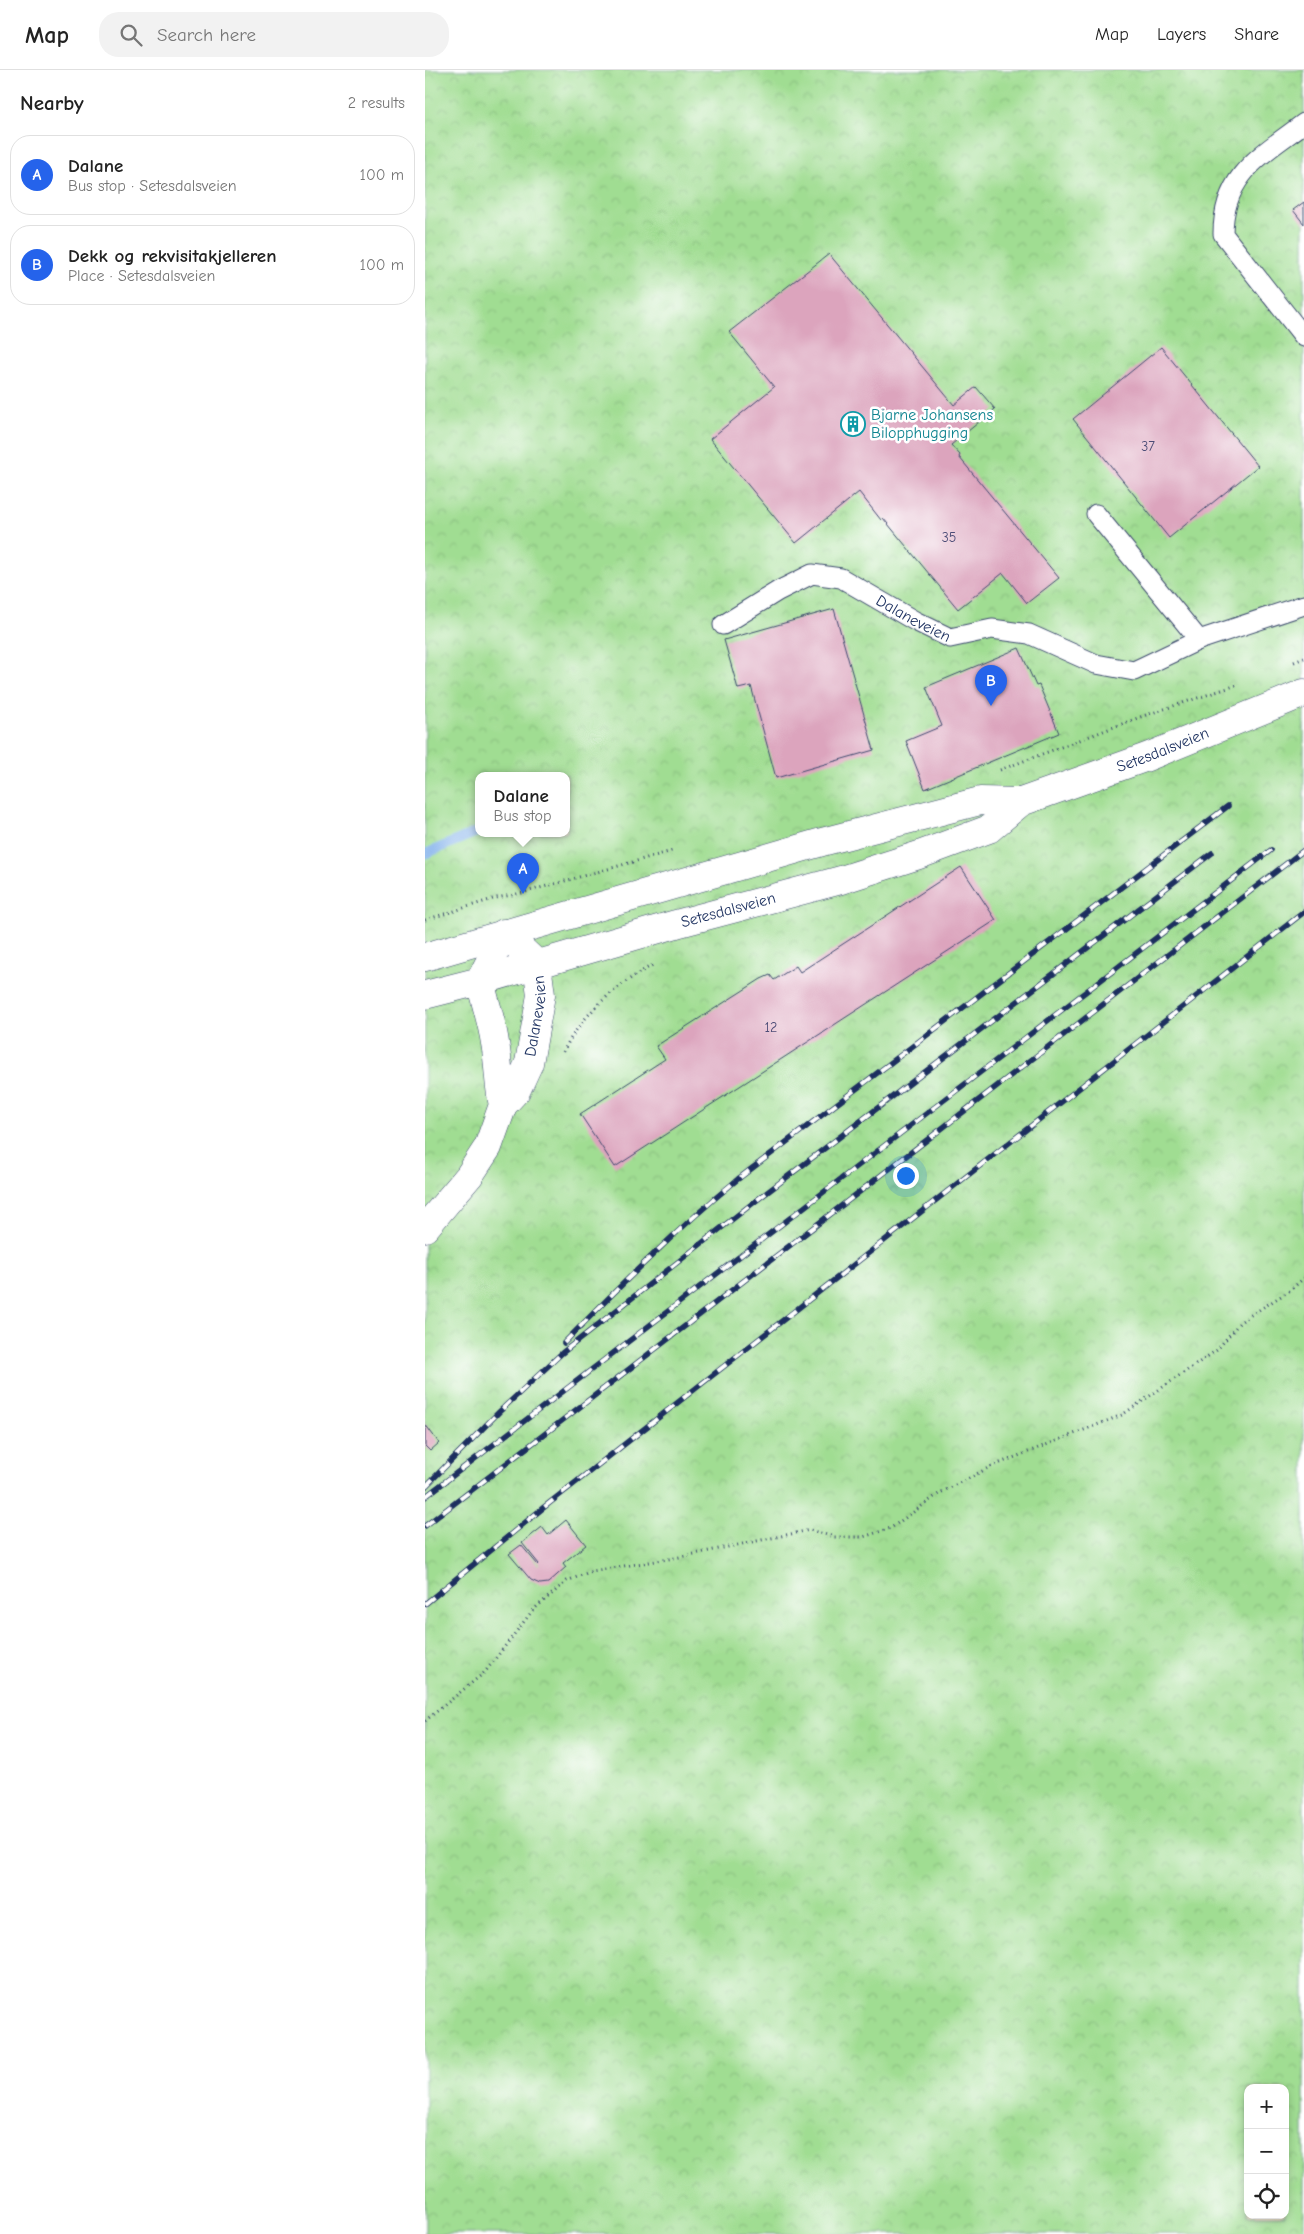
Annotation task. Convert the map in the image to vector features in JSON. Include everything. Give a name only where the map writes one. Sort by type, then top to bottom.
[{"type":"main road","name":"Setesdalsveien","points":[[425,995],[676,924],[841,880],[919,855],[989,829],[1021,802],[1147,756],[1304,693]]},
{"type":"main road","name":"Setesdalsveien","points":[[425,957],[822,842],[980,801],[1021,802]]},
{"type":"main road","name":"Dalaneveien","points":[[425,1228],[469,1176],[487,1148],[503,1105],[516,1092],[529,1063],[541,994],[537,964],[504,933]]},
{"type":"main road","points":[[479,981],[504,933]]},
{"type":"main road","name":"Dalaneveien","points":[[479,981],[495,1041],[503,1105]]},
{"type":"lane","points":[[1304,123],[1243,171],[1233,187],[1223,216],[1223,234],[1304,337]]},
{"type":"lane","points":[[1096,514],[1199,640]]},
{"type":"lane","name":"Dalaneveien","points":[[723,625],[778,591],[812,574],[841,578],[915,621],[950,638],[992,629],[1029,634],[1096,664],[1134,671],[1199,640],[1304,605]]},
{"type":"path","points":[[561,1057],[569,1041],[597,1006],[613,990],[656,963]]},
{"type":"path","points":[[425,1721],[485,1672],[533,1610],[567,1580],[592,1571],[675,1558],[810,1530],[835,1537],[863,1537],[891,1528],[940,1493],[990,1467],[1122,1415],[1217,1350],[1240,1322],[1304,1278]]},
{"type":"green space","points":[[425,70],[1304,70],[1304,2234],[425,2234]]},
{"type":"building","points":[[1304,202],[1304,224],[1293,210]]},
{"type":"building","name":"Bjarne Johansens Bilopphugging","points":[[829,254],[954,405],[976,387],[995,409],[951,445],[1059,578],[1027,603],[1003,573],[958,609],[883,518],[881,520],[859,492],[796,543],[710,439],[774,387],[729,332]]},
{"type":"building","points":[[1161,347],[1258,466],[1169,538],[1073,419]]},
{"type":"building","points":[[834,609],[874,750],[776,778],[751,686],[738,689],[724,640]]},
{"type":"building","points":[[1019,648],[1036,686],[1039,685],[1059,733],[925,789],[906,741],[942,726],[926,687]]},
{"type":"building","points":[[961,867],[996,920],[615,1167],[580,1114],[665,1059],[656,1046],[761,979],[770,975],[774,980],[796,966],[800,972]]},
{"type":"building","points":[[425,1424],[439,1443],[430,1451],[425,1446]]},
{"type":"building","points":[[566,1520],[586,1545],[563,1563],[566,1567],[548,1583],[540,1584],[531,1580],[509,1554],[521,1545],[538,1565],[522,1543],[542,1527],[548,1535]]},
{"type":"waterway","points":[[425,854],[475,833]]},
{"type":"railway","points":[[564,1343],[670,1238],[738,1179],[1228,806]]},
{"type":"railway","points":[[425,1497],[1271,850]]},
{"type":"railway","points":[[425,1526],[1304,850]]},
{"type":"railway","points":[[425,1487],[499,1412],[562,1353],[753,1203],[1212,853]]},
{"type":"railway","points":[[425,1604],[543,1508],[1304,912]]},
{"type":"place","name":"Bjarne Johansens Bilopphugging","points":[[853,424]]},
{"type":"place","name":"Dekk og rekvisitakjelleren","points":[[991,706]]},
{"type":"place","name":"Dalane","points":[[523,894]]}]
